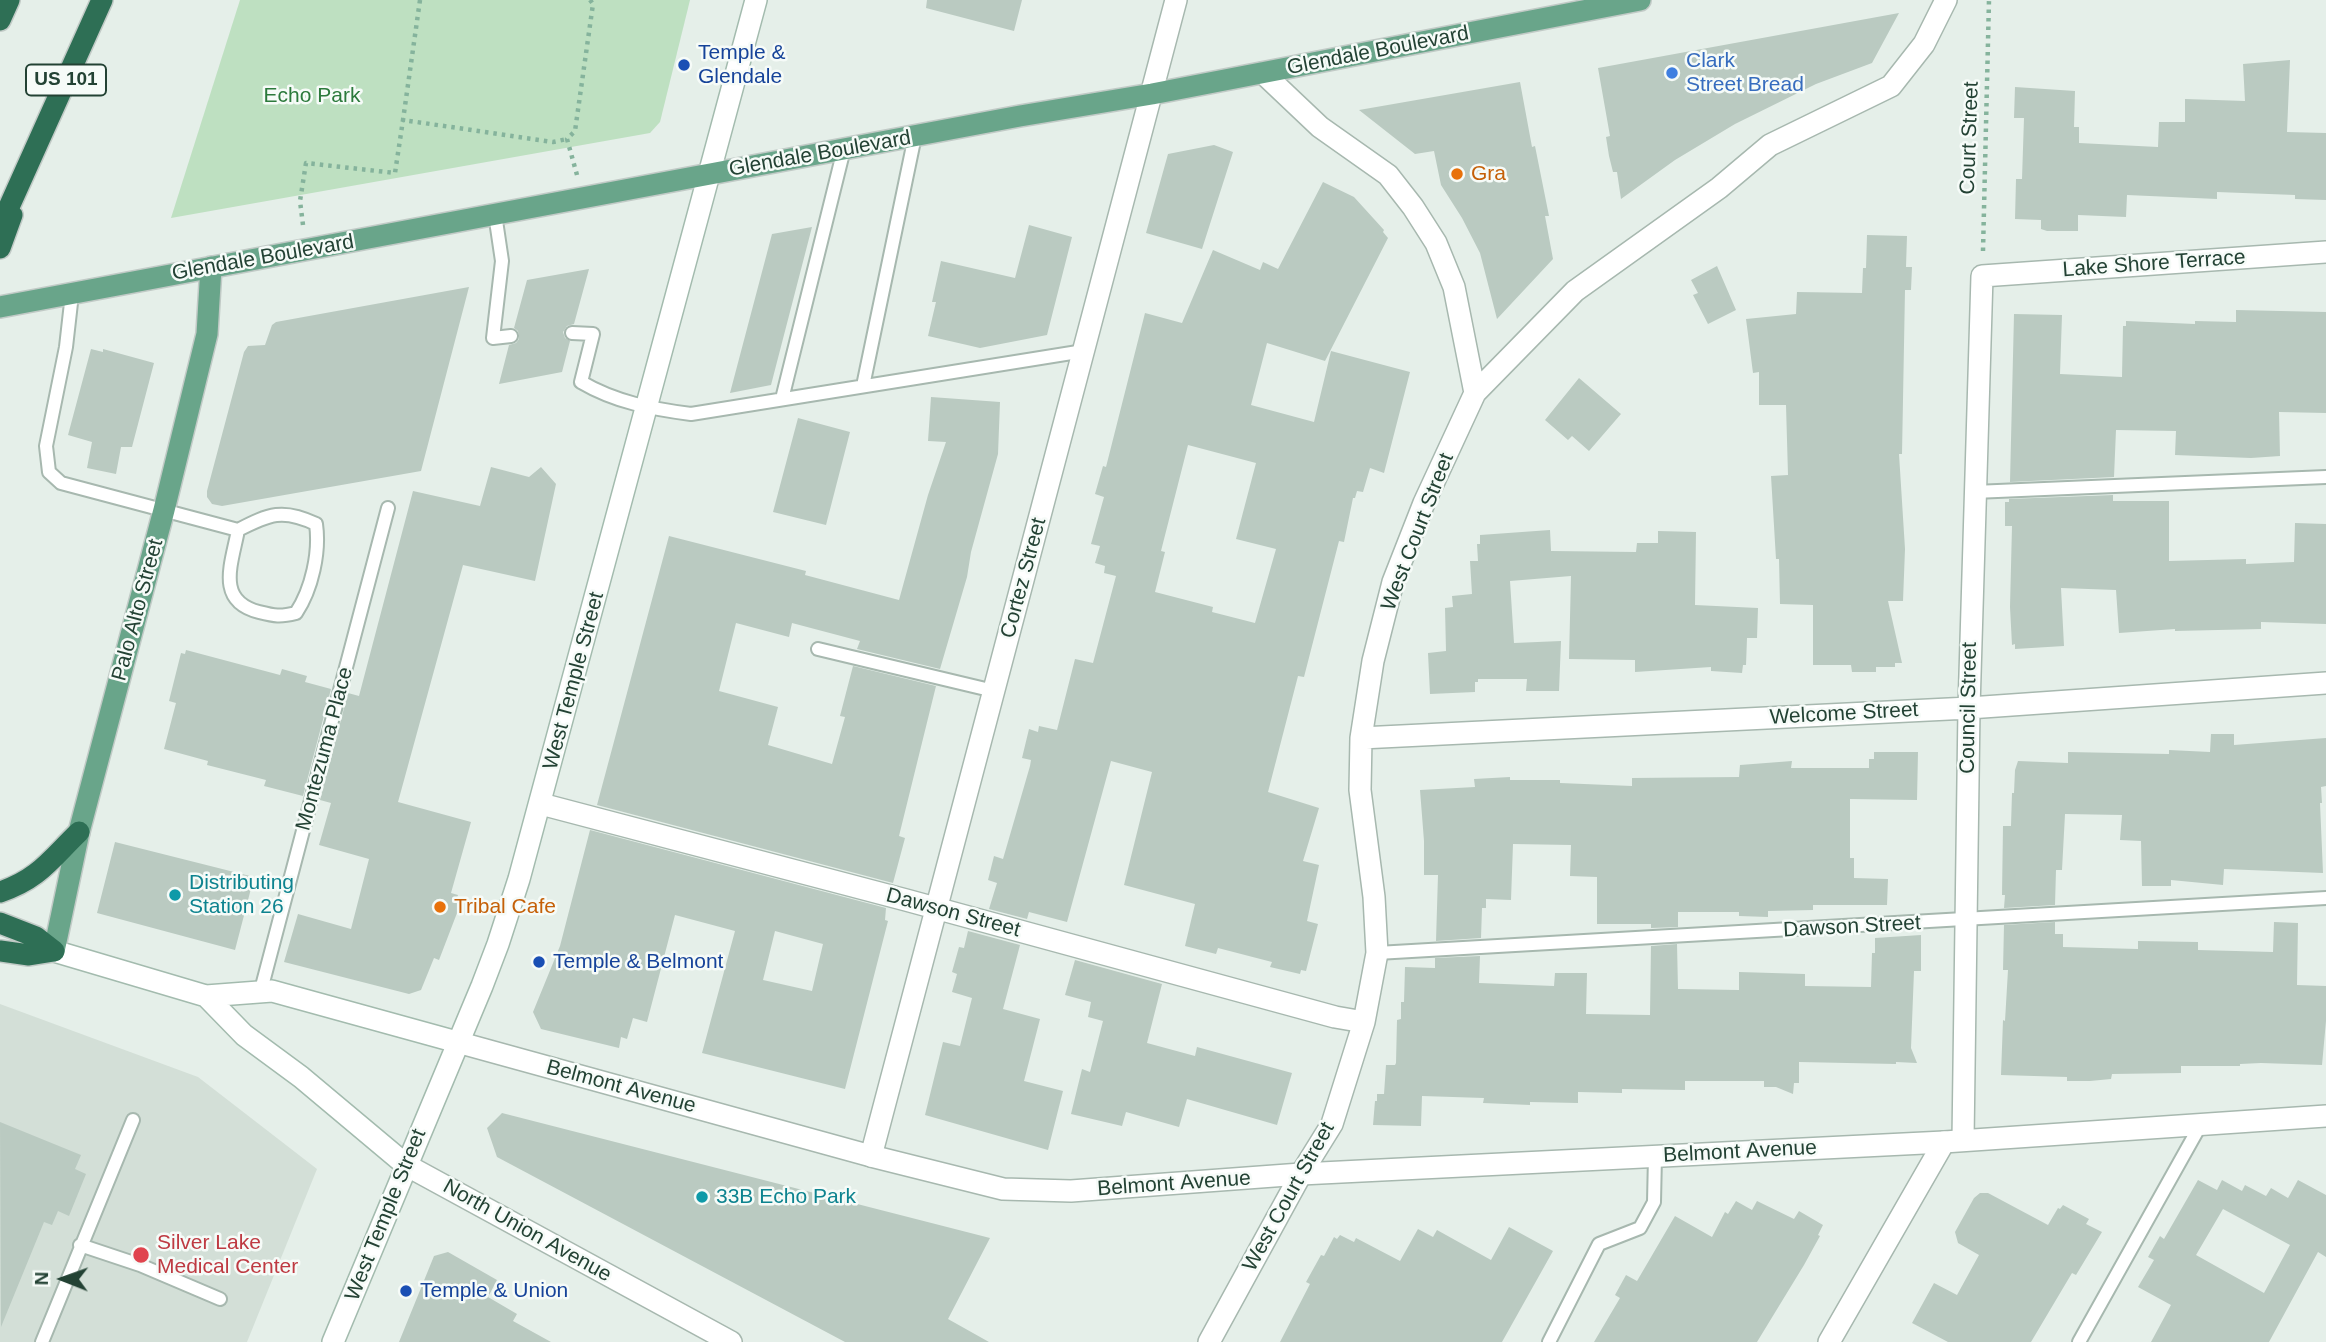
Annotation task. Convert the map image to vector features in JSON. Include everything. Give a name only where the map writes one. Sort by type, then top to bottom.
[{"type":"highway","points":[[0,20],[9,0]]},
{"type":"highway","name":"US 101","points":[[0,227],[102,0]]},
{"type":"highway","points":[[0,248],[31,160]]},
{"type":"highway","points":[[0,892],[23,884],[44,869],[79,832]]},
{"type":"highway","points":[[0,923],[36,937],[54,951]]},
{"type":"highway","points":[[0,951],[29,956],[54,951]]},
{"type":"main road","name":"Glendale Boulevard","points":[[0,307],[583,197],[1152,94],[1640,0]]},
{"type":"main road","name":"Palo Alto Street","points":[[54,951],[79,832],[164,510],[207,334],[211,267]]},
{"type":"street","name":"West Temple Street","points":[[333,1342],[498,944],[541,804],[756,0]]},
{"type":"street","name":"Cortez Street","points":[[871,1156],[1176,0]]},
{"type":"street","name":"West Court Street","points":[[1209,1342],[1301,1174],[1332,1124],[1364,1022],[1377,953],[1374,897],[1360,790],[1361,738],[1373,661],[1393,582],[1424,503],[1475,393],[1575,291],[1719,188],[1770,145],[1891,86],[1924,44],[1946,0]]},
{"type":"street","points":[[1263,73],[1320,127],[1388,175],[1413,206],[1436,243],[1454,287],[1475,393]]},
{"type":"street","name":"Lake Shore Terrace","points":[[1982,276],[2326,252]]},
{"type":"street","name":"Council Street","points":[[1829,1342],[1954,1141],[1965,921],[1974,492],[1982,276]]},
{"type":"street","name":"Welcome Street","points":[[1361,738],[1969,708],[2326,684]]},
{"type":"street","name":"Dawson Street","points":[[541,804],[1321,1014],[1364,1022]]},
{"type":"street","name":"Belmont Avenue","points":[[54,951],[206,996],[272,991],[871,1156],[1003,1189],[1072,1191],[1301,1174],[1954,1141],[2326,1116]]},
{"type":"street","name":"North Union Avenue","points":[[206,996],[244,1035],[301,1077],[406,1165],[731,1342]]},
{"type":"lane","points":[[863,386],[915,136]]},
{"type":"lane","points":[[782,399],[844,149]]},
{"type":"lane","points":[[495,214],[502,261],[493,338],[512,337]]},
{"type":"lane","points":[[72,294],[66,347],[46,446],[49,472],[61,483],[237,530],[267,516],[297,514],[316,524],[319,542],[306,599],[296,613],[280,617],[247,609],[232,597],[229,580],[237,530]]},
{"type":"lane","points":[[572,333],[593,334],[581,382],[596,391],[646,408],[691,414],[1084,351]]},
{"type":"lane","points":[[1974,492],[2326,477]]},
{"type":"lane","name":"Montezuma Place","points":[[261,990],[388,508]]},
{"type":"lane","points":[[818,649],[994,691]]},
{"type":"lane","name":"Dawson Street","points":[[1377,953],[2326,898]]},
{"type":"lane","points":[[41,1342],[133,1120]]},
{"type":"lane","points":[[2079,1342],[2201,1124]]},
{"type":"lane","points":[[1549,1342],[1599,1244],[1640,1228],[1654,1202],[1655,1156]]},
{"type":"lane","points":[[80,1245],[140,1265],[220,1300]]},
{"type":"path","points":[[307,250],[300,201],[306,163],[395,173],[420,0]]},
{"type":"path","points":[[403,120],[553,142],[567,139],[575,131],[593,4],[590,0]]},
{"type":"path","name":"Court Street","points":[[1982,276],[1989,0]]},
{"type":"path","points":[[567,139],[583,197]]},
{"type":"shaded area","name":"Silver Lake Medical Center","points":[[0,1004],[198,1077],[317,1169],[247,1342],[0,1342]]},
{"type":"green space","name":"Echo Park","points":[[240,0],[690,0],[660,122],[650,133],[171,218]]},
{"type":"building","points":[[927,0],[1022,0],[1014,31],[926,8]]},
{"type":"building","points":[[1899,13],[1872,63],[1816,84],[1735,124],[1675,160],[1621,199],[1617,172],[1613,172],[1609,156],[1606,137],[1610,136],[1598,68]]},
{"type":"building","points":[[2290,60],[2287,132],[2326,133],[2326,200],[2295,199],[2295,195],[2217,192],[2217,199],[2127,195],[2126,217],[2078,215],[2078,231],[2047,231],[2041,229],[2041,220],[2015,219],[2016,179],[2022,179],[2024,118],[2014,118],[2015,87],[2075,91],[2074,127],[2079,127],[2079,143],[2158,147],[2159,122],[2185,122],[2185,99],[2245,101],[2243,64]]},
{"type":"building","points":[[1520,82],[1549,216],[1545,216],[1553,259],[1497,319],[1480,253],[1441,185],[1434,151],[1415,154],[1359,110]]},
{"type":"building","points":[[1214,145],[1233,152],[1202,249],[1146,233],[1168,154]]},
{"type":"building","points":[[1323,182],[1354,197],[1388,238],[1325,361],[1267,343],[1251,405],[1314,422],[1331,351],[1410,372],[1384,473],[1370,468],[1363,492],[1357,491],[1353,498],[1344,542],[1339,541],[1304,677],[1298,676],[1268,792],[1319,808],[1303,861],[1319,865],[1307,921],[1318,924],[1306,971],[1301,970],[1300,974],[1270,967],[1272,962],[1218,948],[1216,954],[1185,946],[1195,904],[1124,885],[1152,772],[1111,761],[1067,922],[1029,912],[1027,919],[989,909],[997,883],[988,880],[994,856],[1003,859],[1030,766],[1031,760],[1022,758],[1029,729],[1038,732],[1039,726],[1057,730],[1075,659],[1093,663],[1116,576],[1104,573],[1105,566],[1095,563],[1100,546],[1091,544],[1104,497],[1095,494],[1103,466],[1106,467],[1145,313],[1182,323],[1213,250],[1260,270],[1263,262],[1278,269]],"holes":[[[1188,445],[1256,463],[1236,539],[1276,549],[1255,623],[1212,612],[1213,607],[1155,592],[1165,552],[1161,551]]]},
{"type":"building","points":[[1029,225],[1072,237],[1047,335],[980,348],[928,336],[941,261],[1015,278]]},
{"type":"building","points":[[812,227],[771,385],[730,393],[772,234]]},
{"type":"building","points":[[1867,235],[1907,236],[1906,267],[1912,267],[1911,290],[1905,290],[1902,454],[1899,454],[1905,549],[1903,601],[1888,601],[1902,663],[1895,663],[1895,667],[1876,667],[1876,672],[1852,672],[1851,665],[1813,665],[1813,605],[1780,604],[1779,559],[1776,559],[1771,476],[1788,475],[1786,405],[1759,405],[1759,372],[1753,373],[1746,319],[1796,314],[1797,292],[1862,293]]},
{"type":"building","points":[[1717,266],[1736,310],[1708,324],[1693,295],[1698,293],[1691,280]]},
{"type":"building","points":[[589,269],[574,324],[567,326],[563,332],[565,338],[570,341],[562,372],[499,384],[509,345],[519,339],[518,331],[514,328],[527,280]]},
{"type":"building","points":[[469,287],[421,471],[222,506],[212,504],[207,497],[207,491],[244,352],[248,346],[265,345],[272,325],[276,322]]},
{"type":"building","points":[[2236,310],[2326,312],[2326,413],[2279,412],[2280,456],[2251,458],[2175,455],[2176,431],[2116,430],[2114,477],[2010,482],[2014,314],[2062,315],[2060,374],[2122,377],[2123,326],[2126,326],[2126,321],[2195,324],[2195,321],[2236,322]]},
{"type":"building","points":[[91,349],[103,352],[103,349],[154,363],[132,447],[121,447],[116,474],[87,468],[92,442],[68,435]]},
{"type":"building","points":[[1579,378],[1621,414],[1589,451],[1572,436],[1568,440],[1545,420]]},
{"type":"building","points":[[931,397],[1000,402],[998,454],[971,552],[967,577],[940,669],[857,649],[860,641],[792,623],[789,637],[736,623],[719,691],[778,707],[768,745],[832,764],[845,717],[840,716],[853,666],[936,686],[899,836],[905,838],[893,883],[597,805],[669,536],[806,571],[805,575],[899,600],[928,495],[946,442],[928,441]]},
{"type":"building","points":[[798,418],[850,432],[826,525],[773,512]]},
{"type":"building","points":[[491,467],[529,477],[541,467],[556,484],[535,581],[463,565],[398,802],[471,822],[451,893],[462,900],[439,960],[434,958],[421,990],[409,994],[284,962],[298,914],[351,929],[369,859],[319,845],[331,803],[320,800],[348,693],[359,696],[413,491],[480,506]]},
{"type":"building","points":[[2113,495],[2113,501],[2169,501],[2169,561],[2246,559],[2246,564],[2294,562],[2295,523],[2326,524],[2326,624],[2261,622],[2261,629],[2175,629],[2119,633],[2116,590],[2061,588],[2064,646],[2015,649],[2015,644],[2012,645],[2010,607],[2012,526],[2005,526],[2005,502],[2009,502],[2009,499]]},
{"type":"building","points":[[1550,530],[1551,551],[1636,552],[1637,543],[1658,543],[1658,531],[1696,532],[1695,605],[1758,608],[1757,638],[1747,638],[1746,665],[1743,665],[1742,673],[1711,671],[1711,667],[1635,672],[1635,660],[1569,659],[1571,576],[1510,581],[1514,643],[1561,641],[1559,691],[1526,691],[1527,679],[1478,679],[1478,682],[1475,682],[1475,692],[1430,694],[1428,653],[1446,651],[1445,608],[1453,607],[1452,596],[1472,594],[1470,561],[1478,561],[1477,544],[1480,544],[1480,535]]},
{"type":"building","points":[[186,650],[280,675],[282,669],[307,676],[305,682],[331,689],[303,796],[264,786],[266,780],[207,765],[208,761],[164,749],[176,703],[169,701],[181,653],[185,654]]},
{"type":"building","points":[[2211,734],[2234,734],[2234,745],[2326,738],[2326,786],[2321,787],[2320,803],[2323,873],[2224,869],[2223,885],[2171,880],[2171,886],[2142,886],[2141,841],[2120,840],[2122,815],[2065,814],[2062,870],[2056,870],[2055,905],[2004,908],[2003,826],[2011,826],[2012,793],[2018,761],[2068,763],[2068,752],[2210,752]]},
{"type":"building","points":[[1874,752],[1918,752],[1917,800],[1850,799],[1850,858],[1854,858],[1854,878],[1888,879],[1887,905],[1813,905],[1813,910],[1768,911],[1768,917],[1739,916],[1739,912],[1678,912],[1678,927],[1597,924],[1597,877],[1570,876],[1571,845],[1513,844],[1511,900],[1486,899],[1486,908],[1482,908],[1481,938],[1436,941],[1438,875],[1424,875],[1420,790],[1475,787],[1474,779],[1510,777],[1510,780],[1560,780],[1560,783],[1632,786],[1632,778],[1739,777],[1740,765],[1792,761],[1791,768],[1869,768],[1869,759],[1874,759]]},
{"type":"building","points":[[590,830],[886,908],[885,920],[888,921],[845,1089],[702,1053],[735,931],[675,915],[647,1022],[633,1018],[627,1039],[621,1037],[619,1048],[541,1029],[533,1012],[560,946]],"holes":[[[775,931],[823,944],[812,991],[763,980]]]},
{"type":"building","name":"Distributing Station 26","points":[[115,842],[254,877],[235,950],[97,913]]},
{"type":"building","points":[[2055,922],[2055,934],[2063,934],[2063,947],[2138,949],[2138,941],[2198,942],[2198,950],[2273,952],[2274,922],[2298,923],[2297,985],[2326,986],[2322,1065],[2261,1063],[2240,1066],[2181,1066],[2181,1073],[2112,1074],[2111,1079],[2090,1081],[2067,1081],[2067,1077],[2001,1075],[2008,970],[2003,970],[2004,925]]},
{"type":"building","points":[[968,931],[1020,945],[1003,1009],[1040,1019],[1024,1081],[1063,1091],[1048,1150],[925,1115],[943,1042],[960,1046],[972,998],[952,992],[957,974],[952,972],[959,947],[964,948]]},
{"type":"building","points":[[1921,935],[1921,971],[1914,971],[1911,1048],[1917,1063],[1799,1062],[1799,1083],[1794,1083],[1793,1094],[1776,1087],[1764,1087],[1764,1081],[1685,1081],[1685,1090],[1622,1089],[1622,1093],[1578,1092],[1578,1103],[1483,1103],[1484,1098],[1422,1096],[1421,1126],[1373,1125],[1377,1094],[1384,1094],[1386,1065],[1396,1063],[1397,1020],[1401,1019],[1401,1002],[1404,1002],[1405,967],[1435,968],[1435,958],[1480,956],[1479,983],[1554,986],[1555,973],[1587,973],[1586,1014],[1650,1015],[1651,946],[1677,944],[1678,989],[1739,990],[1739,972],[1805,974],[1805,986],[1871,987],[1875,938]]},
{"type":"building","points":[[1075,960],[1162,984],[1147,1043],[1195,1056],[1197,1047],[1292,1073],[1277,1125],[1187,1099],[1179,1127],[1126,1112],[1122,1126],[1071,1114],[1082,1069],[1090,1072],[1103,1021],[1088,1017],[1091,1002],[1065,995]]},
{"type":"building","name":"33B Echo Park","points":[[502,1113],[990,1238],[948,1319],[989,1342],[845,1342],[497,1157],[487,1128]]},
{"type":"building","points":[[0,1122],[81,1155],[75,1169],[86,1174],[69,1216],[58,1211],[52,1225],[44,1222],[1,1327]]},
{"type":"building","points":[[2198,1180],[2217,1190],[2222,1180],[2242,1191],[2245,1185],[2266,1196],[2271,1188],[2288,1198],[2298,1180],[2326,1195],[2326,1257],[2318,1252],[2269,1342],[2151,1342],[2171,1305],[2138,1287],[2154,1260],[2148,1257],[2160,1236],[2164,1239]],"holes":[[[2223,1209],[2290,1245],[2264,1293],[2196,1255]]]},
{"type":"building","points":[[1980,1193],[1988,1193],[2048,1225],[2058,1208],[2063,1205],[2089,1219],[2086,1224],[2102,1232],[2076,1275],[2072,1273],[2031,1342],[1948,1342],[1912,1323],[1934,1283],[1957,1295],[1979,1255],[1958,1243],[1955,1232],[1974,1198]]},
{"type":"building","points":[[1736,1201],[1752,1210],[1757,1201],[1794,1219],[1799,1211],[1823,1225],[1804,1265],[1757,1342],[1594,1342],[1620,1298],[1615,1295],[1626,1275],[1637,1281],[1675,1216],[1712,1237],[1725,1212],[1728,1214]]},
{"type":"building","points":[[1509,1227],[1553,1251],[1502,1342],[1280,1342],[1310,1284],[1306,1282],[1334,1237],[1337,1239],[1340,1235],[1354,1242],[1356,1238],[1400,1261],[1418,1229],[1433,1237],[1437,1230],[1491,1260]]},
{"type":"building","points":[[448,1252],[497,1280],[488,1297],[517,1314],[513,1321],[551,1342],[399,1342],[434,1256]]},
{"type":"place","name":"Temple & Glendale","points":[[684,65]]},
{"type":"place","name":"Clark Street Bread","points":[[1672,73]]},
{"type":"place","name":"Gra","points":[[1457,174]]},
{"type":"place","name":"Distributing Station 26","points":[[175,895]]},
{"type":"place","name":"Tribal Cafe","points":[[440,907]]},
{"type":"place","name":"Temple & Belmont","points":[[539,962]]},
{"type":"place","name":"33B Echo Park","points":[[702,1197]]},
{"type":"place","name":"Silver Lake Medical Center","points":[[141,1255]]},
{"type":"place","name":"Temple & Union","points":[[406,1291]]}]
